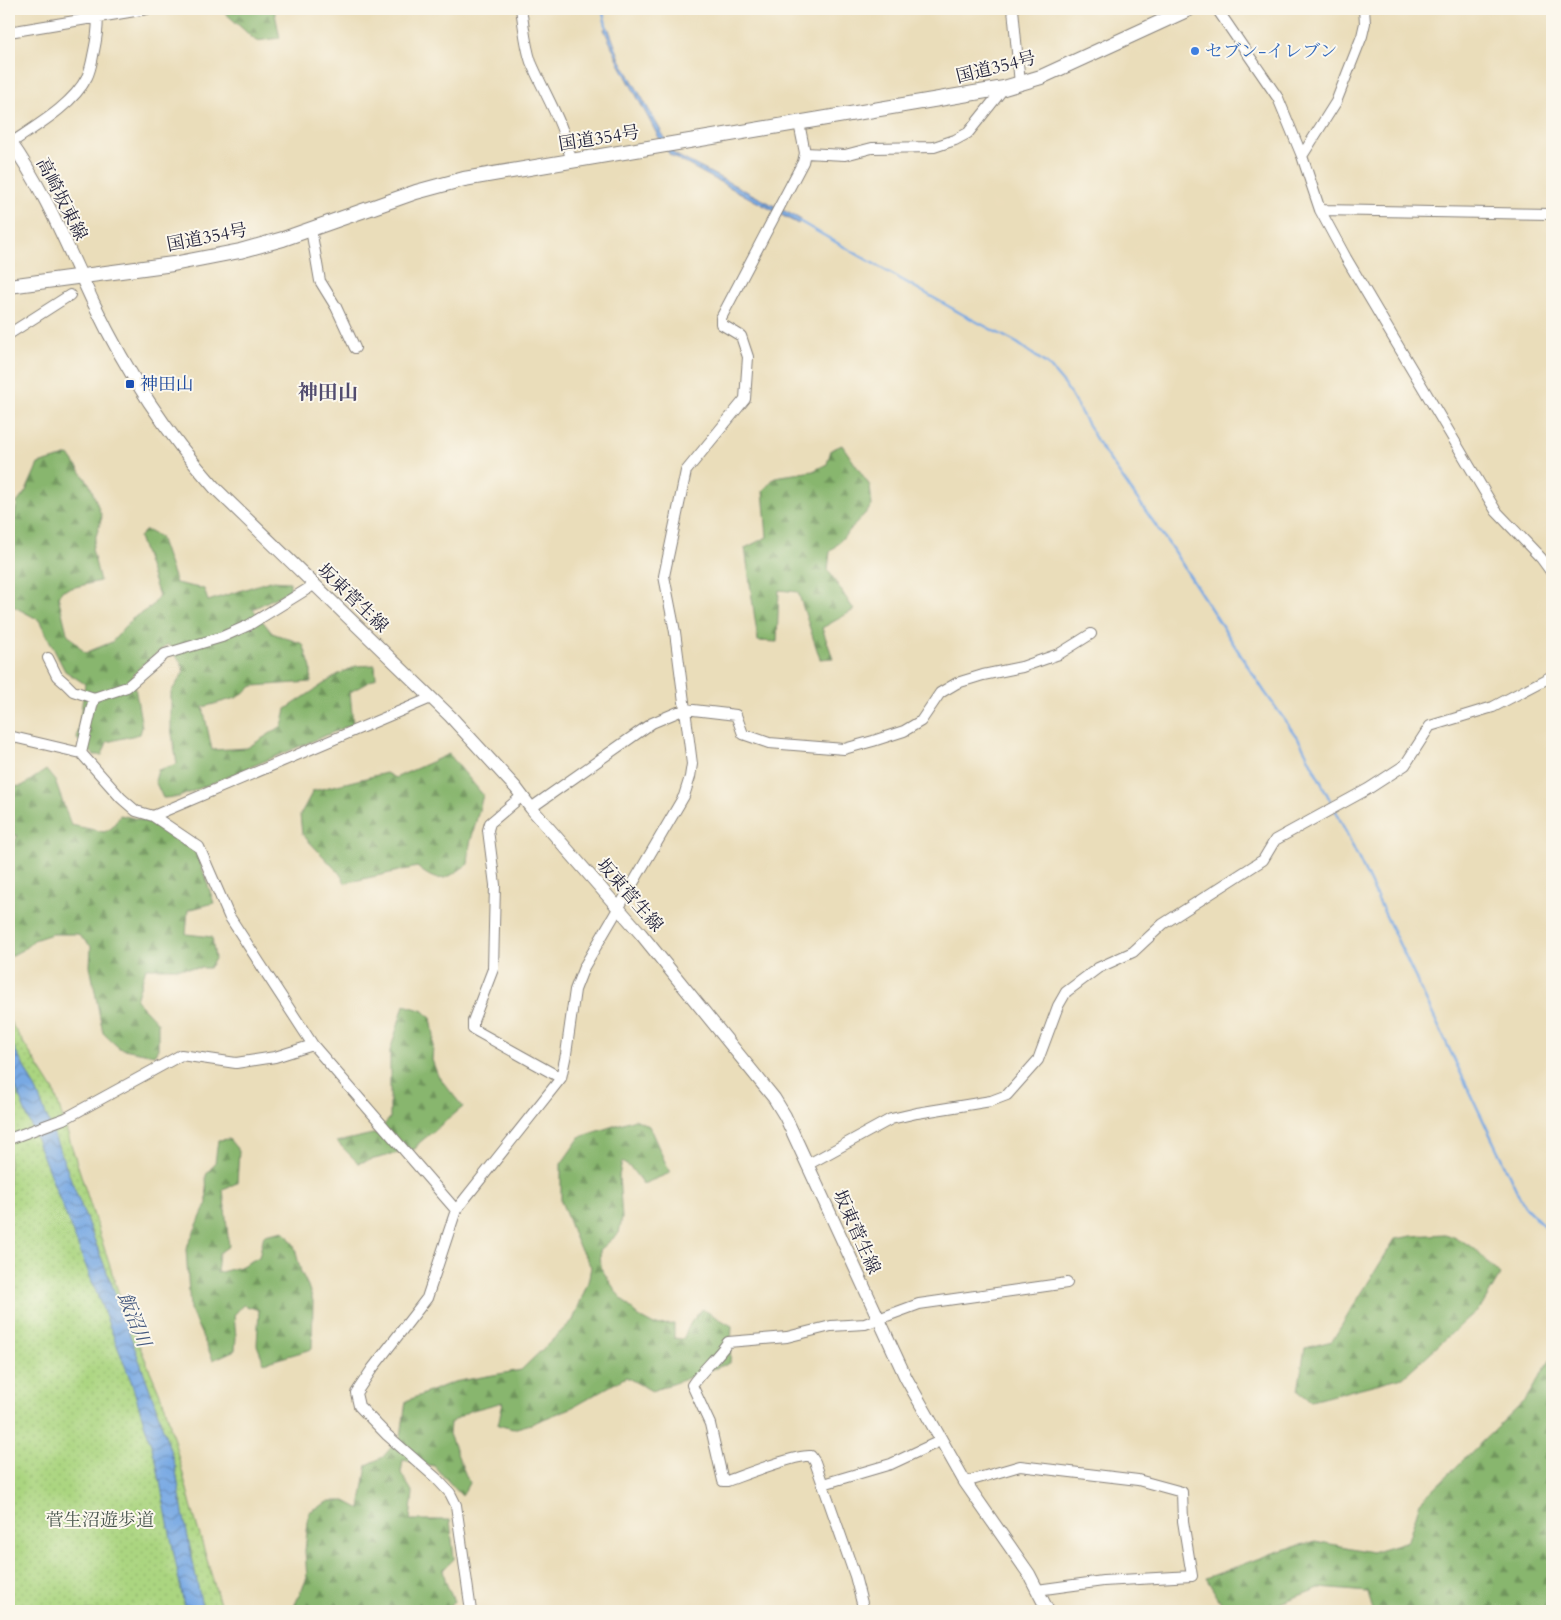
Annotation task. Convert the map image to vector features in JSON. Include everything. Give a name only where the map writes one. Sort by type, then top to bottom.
[{"type":"highway","name":"国道354号","points":[[9,286],[172,264],[240,251],[284,239],[441,184],[473,177],[799,124],[1004,88],[1020,84],[1063,67],[1189,9]]},
{"type":"main road","name":"高崎坂東線","points":[[10,141],[37,185],[82,277]]},
{"type":"main road","name":"坂東菅生線","points":[[82,277],[94,305],[152,408],[176,441],[215,488],[450,716],[522,796],[653,948],[774,1098],[785,1116],[906,1378],[940,1441],[965,1482],[1029,1574],[1048,1611]]},
{"type":"street","points":[[9,32],[97,13],[147,9]]},
{"type":"street","points":[[521,9],[531,61],[556,112],[571,161]]},
{"type":"street","points":[[1013,9],[1020,84]]},
{"type":"street","points":[[1217,9],[1278,98],[1302,156],[1320,210],[1346,258],[1496,511],[1541,558],[1552,574]]},
{"type":"street","points":[[1302,156],[1336,102],[1362,36],[1365,23],[1364,9]]},
{"type":"street","points":[[10,141],[52,115],[76,94],[91,66],[96,40],[97,13]]},
{"type":"street","points":[[805,153],[845,155],[872,148],[934,147],[955,140],[968,133],[990,108],[1004,88]]},
{"type":"street","points":[[471,1611],[456,1505],[450,1493],[436,1478],[387,1436],[364,1412],[359,1406],[356,1393],[372,1369],[427,1298],[456,1210],[561,1078],[574,990],[588,959],[684,796],[688,786],[692,764],[675,632],[664,576],[686,471],[744,399],[748,357],[741,336],[722,324],[721,318],[803,162],[805,153],[799,124]]},
{"type":"street","points":[[1320,210],[1552,214]]},
{"type":"street","points":[[313,228],[312,235],[320,281],[336,307],[355,348]]},
{"type":"street","points":[[9,334],[70,295]]},
{"type":"street","points":[[48,658],[58,676],[66,684],[73,690],[94,698],[127,687],[165,654],[222,637],[249,625],[314,583]]},
{"type":"street","points":[[531,808],[652,723],[685,710],[736,715],[742,734],[769,743],[844,749],[904,731],[921,721],[940,692],[956,683],[1022,667],[1059,654],[1091,634]]},
{"type":"street","points":[[807,1165],[891,1119],[917,1113],[991,1102],[1006,1095],[1038,1060],[1058,1006],[1066,992],[1098,968],[1133,952],[1162,924],[1263,860],[1275,840],[1368,789],[1405,765],[1430,726],[1494,707],[1552,676]]},
{"type":"street","points":[[81,753],[94,698]]},
{"type":"street","points":[[153,816],[431,698]]},
{"type":"street","points":[[9,736],[81,753],[120,798],[136,811],[153,816],[199,847],[229,916],[313,1045],[456,1210]]},
{"type":"street","points":[[522,796],[490,823],[488,830],[495,885],[493,969],[473,1021],[473,1029],[561,1078]]},
{"type":"street","points":[[11,1138],[66,1118],[181,1055],[236,1063],[274,1057],[313,1045]]},
{"type":"street","points":[[864,1611],[855,1576],[812,1456],[807,1455],[791,1459],[723,1481],[710,1424],[692,1385],[702,1371],[718,1357],[728,1342],[787,1337],[831,1326],[865,1324],[919,1304],[1067,1283]]},
{"type":"street","points":[[823,1484],[891,1464],[940,1441]]},
{"type":"street","points":[[965,1482],[1020,1466],[1138,1480],[1182,1492],[1183,1521],[1192,1576],[1103,1581],[1037,1590]]},
{"type":"green space","points":[[221,9],[274,9],[280,38],[256,41]]},
{"type":"green space","points":[[842,445],[870,486],[872,506],[830,552],[828,570],[854,610],[822,628],[833,658],[820,659],[798,592],[779,590],[777,642],[758,641],[745,548],[767,537],[763,491],[775,477],[813,471],[827,464],[831,450]]},
{"type":"green space","points":[[69,455],[90,485],[102,517],[92,549],[100,581],[63,590],[58,596],[67,633],[85,653],[112,642],[132,619],[152,606],[159,596],[139,537],[146,530],[160,537],[176,583],[204,589],[208,601],[270,581],[290,582],[290,590],[253,609],[272,633],[303,644],[311,668],[311,682],[253,686],[236,698],[203,707],[212,750],[247,748],[282,726],[286,709],[337,675],[356,666],[375,665],[376,678],[350,692],[353,724],[179,797],[163,798],[155,781],[158,770],[177,764],[171,728],[171,692],[184,672],[181,663],[168,644],[140,667],[133,676],[142,727],[140,734],[107,742],[102,755],[94,755],[77,739],[85,684],[65,671],[39,620],[9,604],[9,528],[13,525],[17,503],[26,491],[38,464]]},
{"type":"green space","points":[[449,754],[483,795],[470,844],[468,864],[448,877],[432,877],[417,867],[345,883],[340,874],[302,834],[300,815],[313,791],[386,773],[395,778]]},
{"type":"green space","points":[[46,770],[55,781],[71,825],[104,832],[112,828],[120,815],[147,821],[197,853],[214,903],[188,910],[186,934],[212,937],[215,959],[209,968],[146,968],[136,1000],[158,1023],[158,1049],[154,1055],[119,1048],[103,1033],[90,966],[91,946],[77,934],[52,934],[34,940],[24,949],[9,957],[9,853],[18,835],[9,837],[9,787],[22,786]]},
{"type":"green space","points":[[404,1005],[424,1011],[431,1018],[434,1035],[432,1060],[438,1076],[463,1107],[419,1143],[415,1149],[358,1163],[337,1142],[377,1133],[390,1118],[390,1051]]},
{"type":"green space","name":"菅生沼遊歩道","points":[[9,1020],[54,1091],[123,1307],[165,1406],[222,1611],[9,1611]]},
{"type":"green space","points":[[635,1119],[649,1126],[670,1173],[643,1184],[631,1168],[622,1162],[619,1176],[622,1218],[619,1233],[600,1250],[601,1268],[617,1293],[639,1317],[654,1325],[674,1324],[674,1338],[683,1339],[691,1322],[702,1309],[732,1326],[730,1363],[652,1391],[626,1377],[571,1408],[513,1429],[498,1425],[503,1402],[469,1411],[450,1423],[449,1434],[469,1483],[462,1496],[434,1466],[403,1460],[401,1473],[413,1493],[410,1520],[450,1520],[454,1559],[443,1570],[446,1583],[454,1601],[447,1611],[292,1611],[307,1578],[305,1551],[309,1512],[330,1501],[345,1501],[360,1509],[367,1465],[383,1457],[401,1436],[406,1401],[454,1382],[521,1370],[573,1320],[588,1282],[591,1267],[577,1243],[561,1201],[561,1164],[580,1137]]},
{"type":"green space","points":[[229,1139],[239,1151],[237,1183],[223,1189],[229,1246],[219,1253],[217,1273],[240,1267],[259,1257],[264,1235],[284,1231],[294,1245],[301,1272],[313,1301],[312,1349],[264,1363],[257,1345],[259,1310],[243,1305],[234,1315],[235,1350],[213,1360],[190,1309],[186,1249],[207,1203],[206,1175],[215,1163],[218,1140]]},
{"type":"green space","points":[[1445,1234],[1469,1245],[1500,1275],[1482,1306],[1403,1377],[1311,1401],[1298,1391],[1305,1348],[1332,1341],[1395,1239]]},
{"type":"green space","points":[[1552,1357],[1552,1611],[1373,1611],[1368,1592],[1319,1588],[1260,1611],[1226,1611],[1206,1578],[1276,1552],[1315,1541],[1372,1552],[1408,1541],[1420,1502],[1526,1399]]},
{"type":"water","points":[[608,27],[620,59],[674,154],[800,219],[798,224],[670,155],[620,65],[604,29]]},
{"type":"water","points":[[9,1038],[37,1092],[110,1280],[154,1401],[175,1465],[203,1611],[185,1611],[156,1461],[131,1381],[9,1070]]},
{"type":"waterway","points":[[602,9],[607,29]]},
{"type":"waterway","points":[[797,220],[962,314],[1017,343],[1048,365],[1065,385],[1100,446],[1171,547],[1264,691],[1301,743],[1332,804]]},
{"type":"waterway","points":[[1335,809],[1524,1206],[1552,1234]]},
{"type":"place","name":"セブン-イレブン","points":[[1195,51]]},
{"type":"place","name":"神田山","points":[[130,384]]},
{"type":"district","name":"神田山","points":[[328,392]]},
{"type":"water label","name":"飯沼川","points":[[135,1319]]}]
